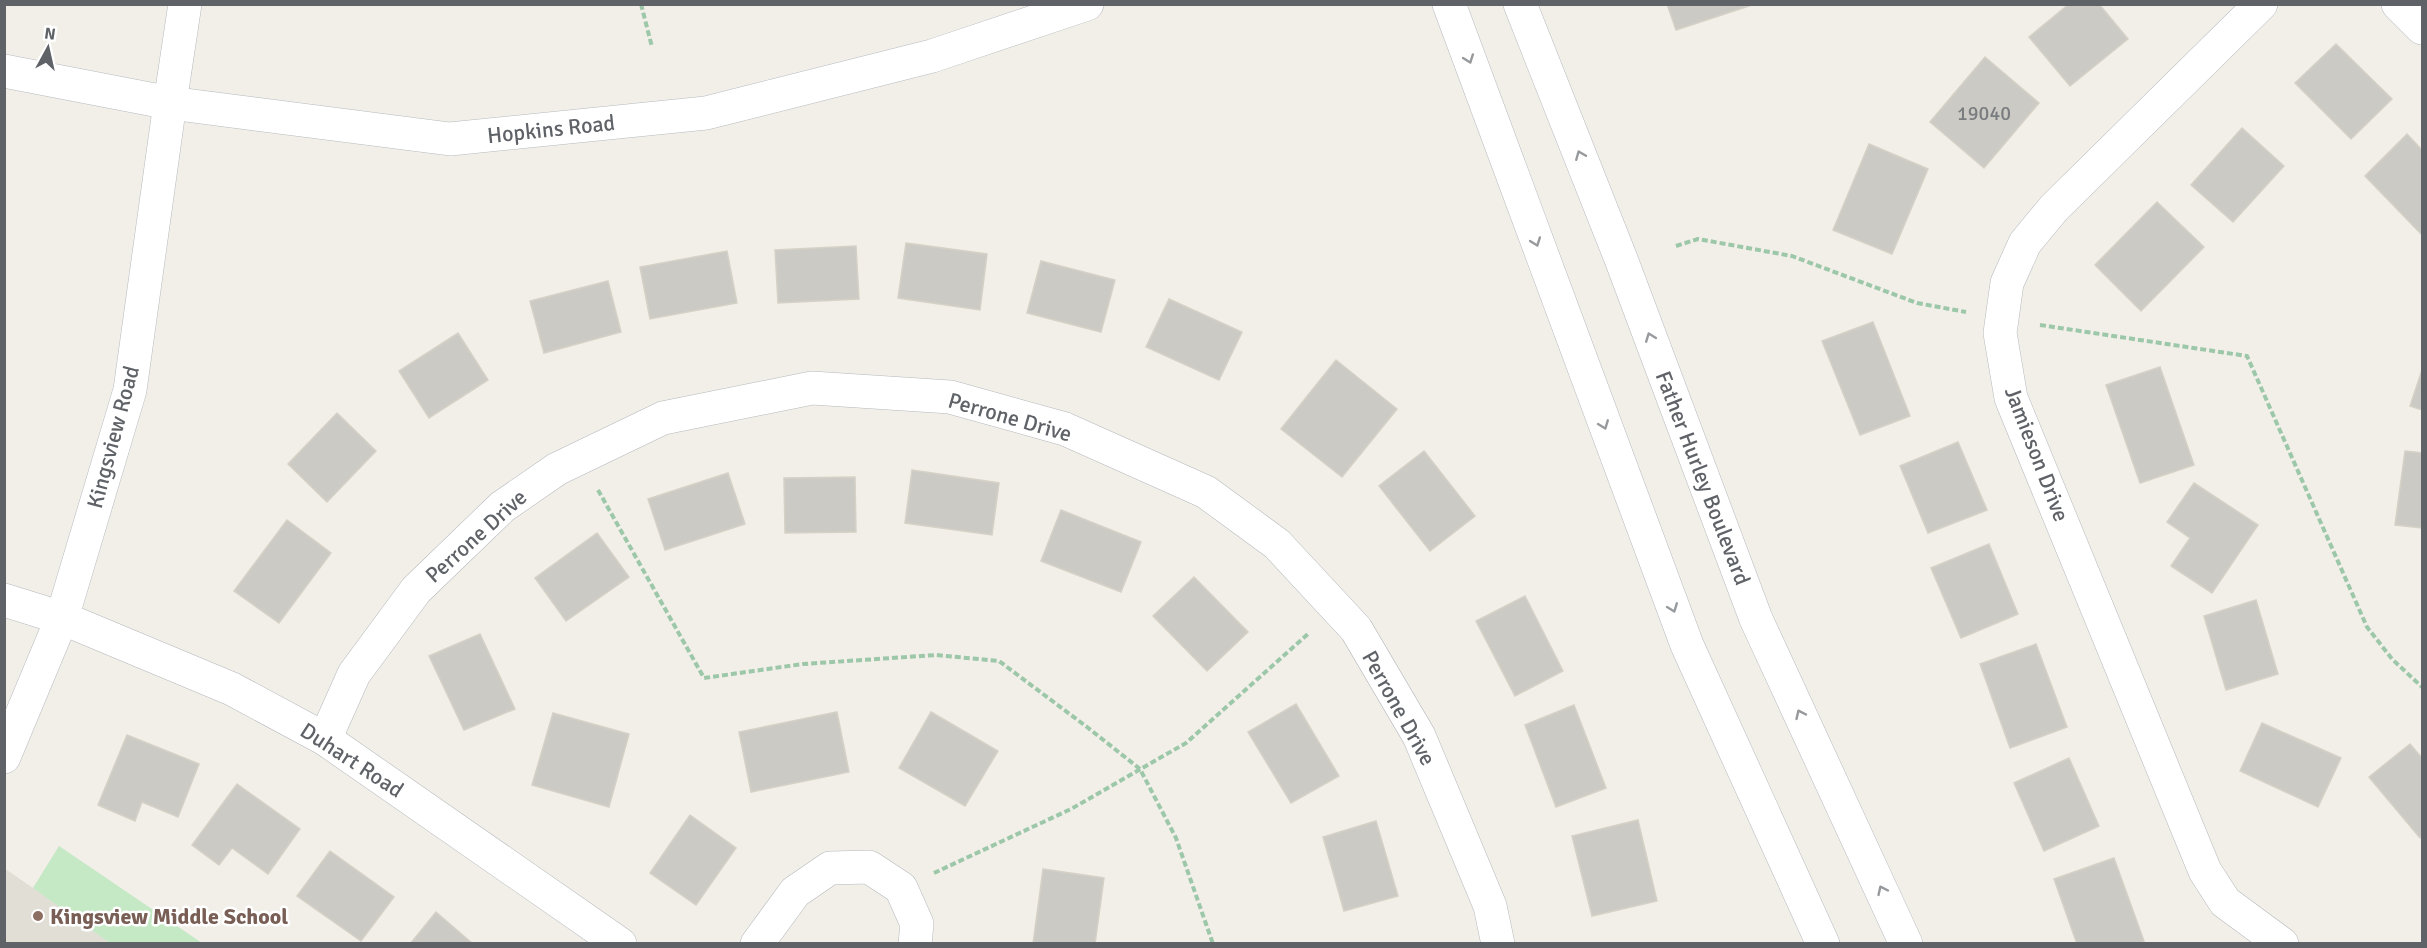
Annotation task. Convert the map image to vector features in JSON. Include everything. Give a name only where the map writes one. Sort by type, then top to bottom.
[{"type":"street","name":"Kingsview Road","points":[[4,757],[62,618],[130,390],[185,4]]},
{"type":"street","name":"Hopkins Road","points":[[4,71],[170,103],[450,139],[706,113],[932,56],[1087,4]]},
{"type":"street","points":[[1449,4],[1687,645],[1823,944]]},
{"type":"street","name":"Father Hurley Boulevard","points":[[1520,4],[1621,259],[1756,619],[1906,944]]},
{"type":"street","name":"Jamieson Drive","points":[[2261,4],[2054,208],[2025,243],[2007,283],[2000,333],[2012,398],[2205,870],[2225,903],[2282,944]]},
{"type":"street","points":[[2398,4],[2422,28]]},
{"type":"street","name":"Perrone Drive","points":[[324,739],[354,674],[416,590],[502,507],[557,469],[663,418],[812,388],[950,397],[1065,429],[1206,492],[1277,544],[1356,629],[1419,736],[1490,906],[1498,944]]},
{"type":"street","name":"Duhart Road","points":[[4,600],[62,618],[232,689],[324,739],[620,944]]},
{"type":"street","points":[[757,944],[795,892],[830,868],[869,867],[901,888],[917,924],[915,944]]},
{"type":"path","points":[[641,4],[652,47]]},
{"type":"path","points":[[1676,246],[1698,239],[1792,256],[1917,303],[1976,314]]},
{"type":"path","points":[[2030,323],[2247,356],[2367,627],[2392,659],[2422,687]]},
{"type":"path","points":[[580,458],[704,678],[802,664],[936,655],[999,661],[1140,770],[1176,838],[1213,944]]},
{"type":"path","points":[[901,888],[1071,809],[1186,743],[1337,609]]},
{"type":"shaded area","name":"Kingsview Middle School","points":[[4,868],[33,888],[110,943],[5,943]]},
{"type":"green space","points":[[59,846],[202,943],[110,943],[33,888]]},
{"type":"building","points":[[1667,4],[1755,4],[1676,30]]},
{"type":"building","points":[[2069,4],[2099,4],[2128,39],[2070,86],[2029,37]]},
{"type":"building","points":[[2336,44],[2392,99],[2351,139],[2295,83]]},
{"type":"building","points":[[1985,57],[2039,103],[1984,168],[1930,122]]},
{"type":"building","points":[[2242,128],[2284,166],[2233,222],[2191,185]]},
{"type":"building","points":[[2407,134],[2422,150],[2422,235],[2365,176]]},
{"type":"building","points":[[1869,144],[1928,169],[1892,254],[1833,230]]},
{"type":"building","points":[[2157,202],[2204,247],[2141,311],[2095,265]]},
{"type":"building","points":[[906,243],[987,254],[980,310],[898,298]]},
{"type":"building","points":[[856,246],[859,299],[778,303],[775,250]]},
{"type":"building","points":[[727,251],[737,303],[650,319],[640,267]]},
{"type":"building","points":[[1041,261],[1115,280],[1101,332],[1027,313]]},
{"type":"building","points":[[608,281],[621,332],[544,353],[530,301]]},
{"type":"building","points":[[1169,299],[1242,332],[1219,380],[1146,347]]},
{"type":"building","points":[[1873,322],[1910,416],[1860,435],[1822,341]]},
{"type":"building","points":[[458,333],[488,380],[429,418],[399,371]]},
{"type":"building","points":[[1336,360],[1397,409],[1342,477],[1281,429]]},
{"type":"building","points":[[2160,367],[2194,465],[2140,483],[2106,385]]},
{"type":"building","points":[[2422,370],[2422,410],[2410,406]]},
{"type":"building","points":[[337,413],[376,451],[327,502],[288,464]]},
{"type":"building","points":[[1958,442],[1987,510],[1928,533],[1900,466]]},
{"type":"building","points":[[1424,451],[1475,516],[1430,551],[1379,486]]},
{"type":"building","points":[[2405,451],[2422,453],[2422,528],[2395,525]]},
{"type":"building","points":[[912,470],[999,483],[992,535],[905,523]]},
{"type":"building","points":[[728,473],[745,524],[665,550],[648,499]]},
{"type":"building","points":[[855,477],[856,532],[785,533],[784,478]]},
{"type":"building","points":[[2194,483],[2258,525],[2212,593],[2171,566],[2190,538],[2167,522]]},
{"type":"building","points":[[1061,510],[1141,542],[1121,592],[1041,561]]},
{"type":"building","points":[[287,520],[331,553],[279,623],[234,591]]},
{"type":"building","points":[[597,533],[629,577],[566,621],[535,578]]},
{"type":"building","points":[[1989,544],[2018,614],[1961,638],[1931,568]]},
{"type":"building","points":[[1194,577],[1248,632],[1207,671],[1153,616]]},
{"type":"building","points":[[1525,596],[1563,671],[1515,696],[1476,621]]},
{"type":"building","points":[[2256,600],[2278,674],[2226,690],[2204,616]]},
{"type":"building","points":[[480,634],[515,709],[464,730],[429,656]]},
{"type":"building","points":[[2036,644],[2067,727],[2010,748],[1980,664]]},
{"type":"building","points":[[1296,704],[1339,776],[1291,803],[1248,732]]},
{"type":"building","points":[[1574,705],[1606,788],[1556,807],[1525,725]]},
{"type":"building","points":[[837,712],[849,772],[751,792],[739,732]]},
{"type":"building","points":[[931,712],[998,751],[965,806],[899,768]]},
{"type":"building","points":[[553,713],[629,734],[609,807],[532,785]]},
{"type":"building","points":[[2262,723],[2341,758],[2318,807],[2240,771]]},
{"type":"building","points":[[127,735],[199,764],[178,817],[142,802],[135,821],[98,805]]},
{"type":"building","points":[[2410,744],[2422,758],[2422,836],[2420,838],[2369,777]]},
{"type":"building","points":[[2069,758],[2099,826],[2044,851],[2014,783]]},
{"type":"building","points":[[237,784],[300,829],[268,874],[232,848],[219,865],[192,845]]},
{"type":"building","points":[[690,815],[736,848],[696,905],[650,873]]},
{"type":"building","points":[[1638,820],[1657,901],[1592,916],[1572,836]]},
{"type":"building","points":[[1376,821],[1398,896],[1344,911],[1323,837]]},
{"type":"building","points":[[330,851],[394,897],[361,941],[297,896]]},
{"type":"building","points":[[2114,858],[2144,941],[2137,944],[2077,944],[2054,879]]},
{"type":"building","points":[[1043,869],[1104,878],[1095,944],[1033,944]]},
{"type":"building","points":[[436,912],[473,944],[410,944]]},
{"type":"place","name":"Kingsview Middle School","points":[[38,916]]}]
